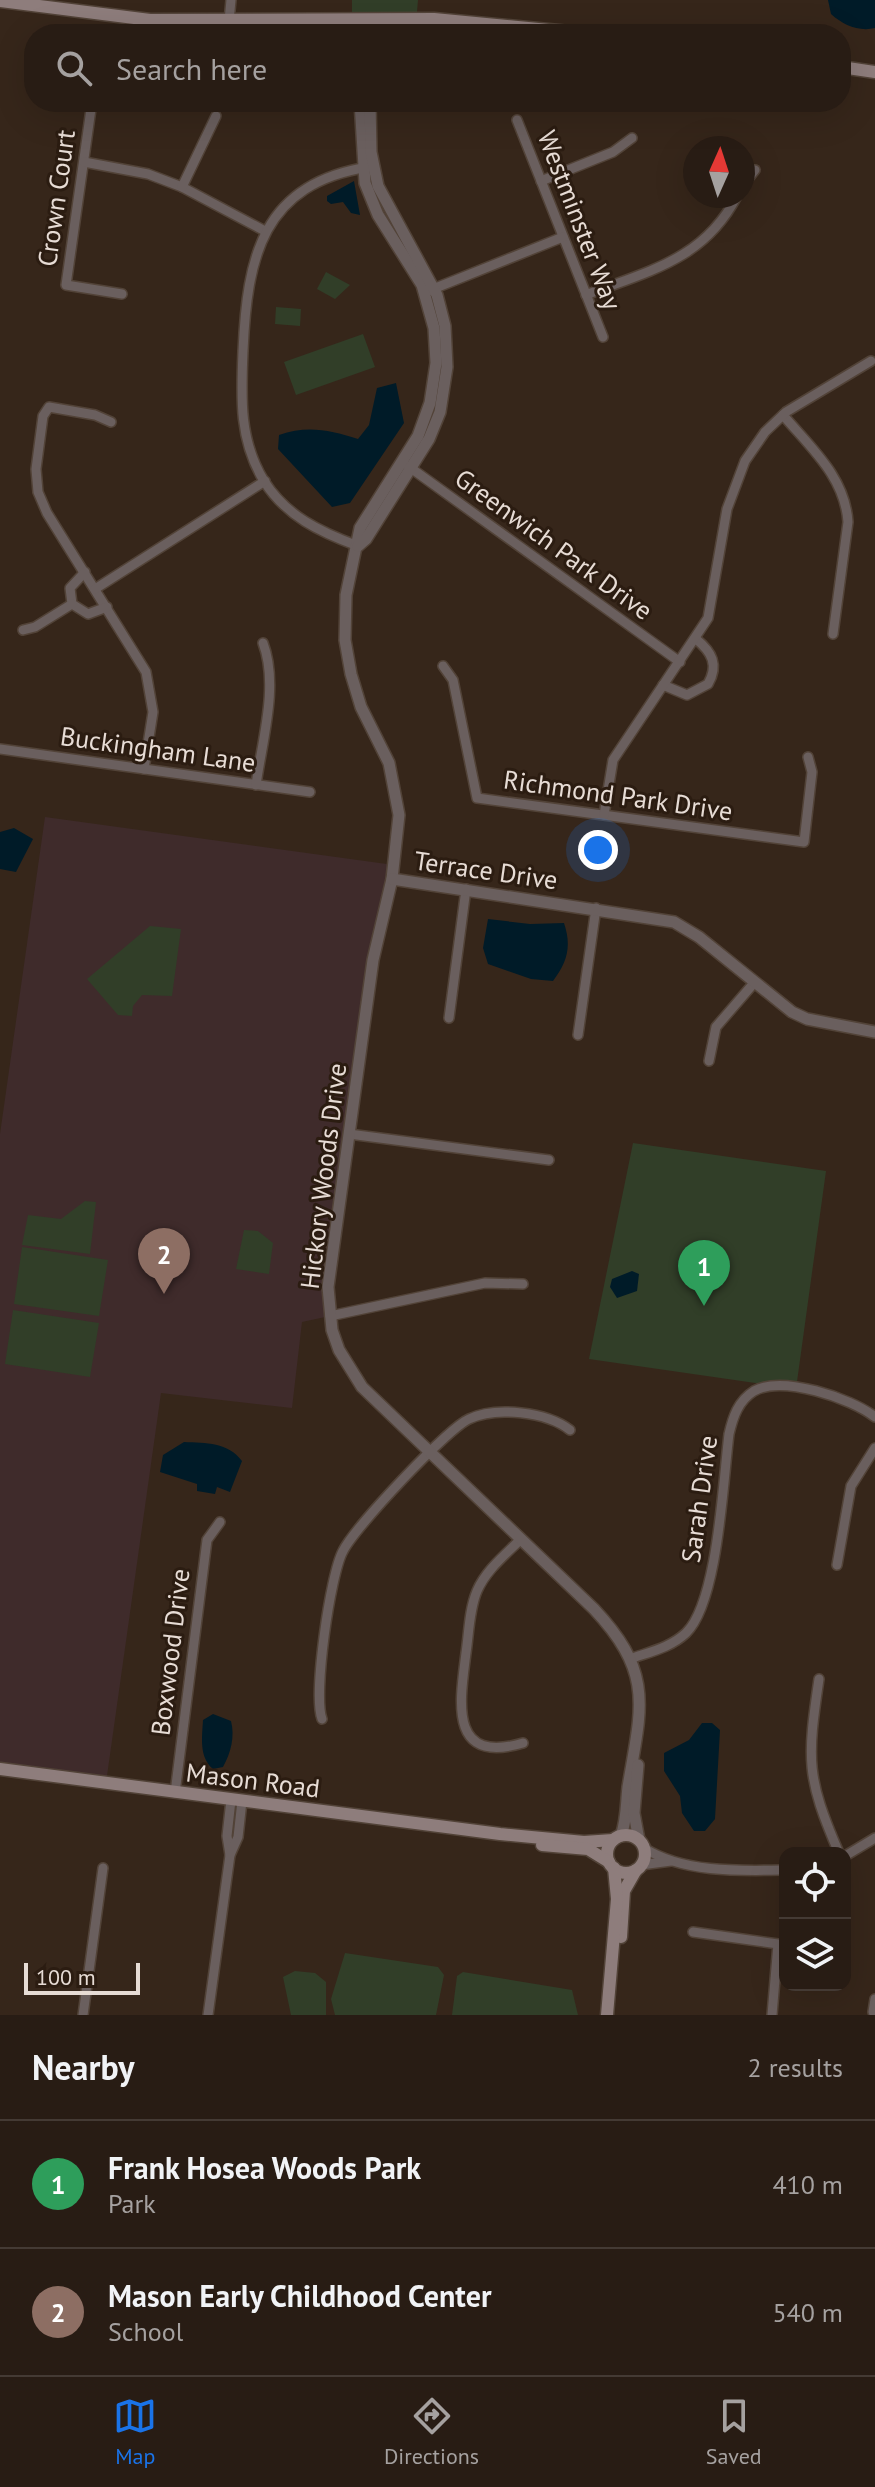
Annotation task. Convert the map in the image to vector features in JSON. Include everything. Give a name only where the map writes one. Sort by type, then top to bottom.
[{"type":"main road","points":[[0,1],[121,18],[509,24]]},
{"type":"main road","points":[[851,68],[875,72]]},
{"type":"main road","name":"Mason Road","points":[[0,1769],[500,1834],[584,1842],[617,1838]]},
{"type":"main road","name":"Mason Road","points":[[500,1834],[525,1843],[588,1849],[612,1865]]},
{"type":"main road","points":[[607,2015],[617,1899],[607,1850],[617,1838],[641,1844],[638,1868],[624,1891],[624,1915],[613,1967]]},
{"type":"main road","points":[[612,1865],[625,1872],[638,1868]]},
{"type":"street","points":[[229,21],[231,0]]},
{"type":"street","points":[[362,24],[364,20]]},
{"type":"street","points":[[364,20],[366,24]]},
{"type":"street","name":"Crown Court","points":[[91,112],[66,285],[122,294]]},
{"type":"street","name":"Hickory Woods Drive","points":[[361,112],[368,168],[430,290],[447,343],[445,390],[433,431],[406,465],[358,546],[346,595],[345,640],[361,707],[389,763],[396,789],[399,831],[392,879],[373,960],[328,1282],[330,1316],[339,1350],[362,1387],[610,1626],[630,1659],[641,1704],[634,1813],[641,1844]]},
{"type":"street","name":"Hickory Woods Drive","points":[[368,168],[370,112]]},
{"type":"street","points":[[182,187],[216,116]]},
{"type":"street","name":"Westminster Way","points":[[517,120],[603,337]]},
{"type":"street","points":[[541,181],[613,152],[632,138]]},
{"type":"street","points":[[84,162],[148,174],[182,187],[265,231]]},
{"type":"street","points":[[358,546],[303,521],[285,507],[265,481],[247,442],[241,396],[247,291],[254,257],[265,231],[287,203],[311,186],[368,168]]},
{"type":"street","points":[[586,295],[692,251],[722,223],[730,208]]},
{"type":"street","points":[[430,290],[563,237]]},
{"type":"street","points":[[604,815],[613,760],[696,639],[712,607],[733,487],[755,446],[783,415],[871,361]]},
{"type":"street","points":[[111,422],[95,415],[49,407],[43,416],[36,469],[38,492],[138,656],[150,683],[153,712],[144,769]]},
{"type":"street","points":[[783,415],[832,473],[847,505],[848,522],[833,634]]},
{"type":"street","name":"Greenwich Park Drive","points":[[406,465],[680,662]]},
{"type":"street","points":[[95,589],[265,481]]},
{"type":"street","points":[[72,604],[70,588],[85,572]]},
{"type":"street","points":[[72,604],[88,614],[107,607]]},
{"type":"street","points":[[23,630],[35,627],[72,604]]},
{"type":"street","points":[[663,685],[687,695],[708,684],[714,661],[709,650],[696,639]]},
{"type":"street","points":[[256,785],[269,671],[263,643]]},
{"type":"street","name":"Richmond Park Drive","points":[[443,666],[453,680],[477,798],[804,842],[812,772],[808,757]]},
{"type":"street","name":"Buckingham Lane","points":[[0,749],[310,792]]},
{"type":"street","name":"Terrace Drive","points":[[392,879],[674,922],[699,937],[777,1003],[807,1019],[875,1032]]},
{"type":"street","points":[[449,1018],[466,889]]},
{"type":"street","points":[[578,1035],[596,908]]},
{"type":"street","points":[[709,1061],[716,1027],[754,983]]},
{"type":"street","points":[[349,1134],[549,1160]]},
{"type":"street","points":[[330,1316],[485,1283],[523,1284]]},
{"type":"street","name":"Sarah Drive","points":[[630,1659],[674,1642],[692,1627],[703,1607],[711,1573],[729,1434],[733,1418],[745,1398],[771,1386],[810,1391],[844,1399],[875,1417]]},
{"type":"street","points":[[322,1719],[318,1692],[333,1580],[342,1552],[359,1528],[461,1424],[487,1414],[539,1417],[570,1430]]},
{"type":"street","points":[[837,1565],[851,1486],[875,1448]]},
{"type":"street","name":"Boxwood Drive","points":[[175,1793],[207,1540],[220,1522]]},
{"type":"street","points":[[521,1539],[488,1573],[476,1594],[459,1709],[464,1730],[477,1742],[494,1747],[523,1743]]},
{"type":"street","points":[[819,1679],[810,1749],[811,1778],[818,1806],[836,1847]]},
{"type":"street","name":"Hickory Woods Drive","points":[[617,1838],[637,1753]]},
{"type":"street","points":[[208,2015],[230,1855],[238,1837],[236,1801]]},
{"type":"street","points":[[851,1852],[875,1838]]},
{"type":"street","points":[[641,1844],[671,1861]]},
{"type":"street","points":[[638,1868],[671,1861],[725,1869],[779,1870]]},
{"type":"street","points":[[83,2015],[103,1868]]},
{"type":"street","points":[[693,1932],[778,1944],[772,2015]]},
{"type":"street","points":[[873,2012],[875,1999]]},
{"type":"shaded area","points":[[45,817],[394,865],[376,943],[329,1270],[330,1316],[302,1322],[292,1408],[161,1393],[106,1783],[0,1769],[0,1134]]},
{"type":"green space","points":[[352,0],[418,0],[417,12],[352,13]]},
{"type":"green space","points":[[326,272],[350,285],[335,299],[317,289]]},
{"type":"green space","points":[[276,307],[301,309],[300,326],[275,324]]},
{"type":"green space","points":[[363,334],[375,367],[296,395],[284,362]]},
{"type":"green space","points":[[150,926],[181,929],[172,996],[142,995],[133,1006],[132,1016],[118,1015],[87,979]]},
{"type":"green space","points":[[633,1143],[826,1171],[796,1389],[589,1359]]},
{"type":"green space","points":[[85,1201],[96,1202],[90,1254],[22,1245],[28,1215],[61,1219]]},
{"type":"green space","points":[[244,1230],[258,1231],[273,1243],[269,1274],[236,1269]]},
{"type":"green space","points":[[22,1247],[108,1260],[99,1316],[14,1304]]},
{"type":"green space","points":[[13,1310],[99,1323],[90,1377],[5,1364]]},
{"type":"green space","points":[[345,1953],[438,1967],[444,1975],[436,2015],[335,2015],[331,1999]]},
{"type":"green space","points":[[295,1971],[315,1973],[326,1982],[326,2015],[291,2015],[283,1977]]},
{"type":"green space","points":[[463,1972],[572,1990],[578,2015],[452,2015],[457,1976]]},
{"type":"water","points":[[828,0],[875,0],[875,28],[852,27],[831,14]]},
{"type":"water","points":[[354,181],[360,215],[351,213],[343,202],[331,204],[327,201],[327,196]]},
{"type":"water","points":[[396,383],[404,423],[350,503],[332,507],[278,449],[279,435],[299,430],[318,430],[358,439],[369,425],[377,388]]},
{"type":"water","points":[[14,828],[33,839],[16,872],[0,869],[0,832]]},
{"type":"water","points":[[488,919],[530,924],[564,923],[567,954],[553,981],[531,979],[488,964],[483,948]]},
{"type":"water","points":[[632,1271],[639,1274],[637,1291],[617,1298],[610,1287],[612,1279]]},
{"type":"water","points":[[184,1442],[216,1445],[230,1450],[242,1461],[230,1492],[217,1487],[215,1494],[197,1491],[197,1484],[160,1472],[163,1455]]},
{"type":"water","points":[[213,1714],[231,1721],[233,1733],[223,1767],[213,1769],[205,1759],[202,1740],[203,1720]]},
{"type":"water","points":[[702,1723],[712,1723],[720,1730],[715,1819],[705,1831],[694,1831],[682,1813],[680,1796],[664,1771],[664,1753],[689,1740]]},
{"type":"place","name":"Mason Early Childhood Center","points":[[164,1294]]},
{"type":"place","name":"Frank Hosea Woods Park","points":[[704,1306]]}]
